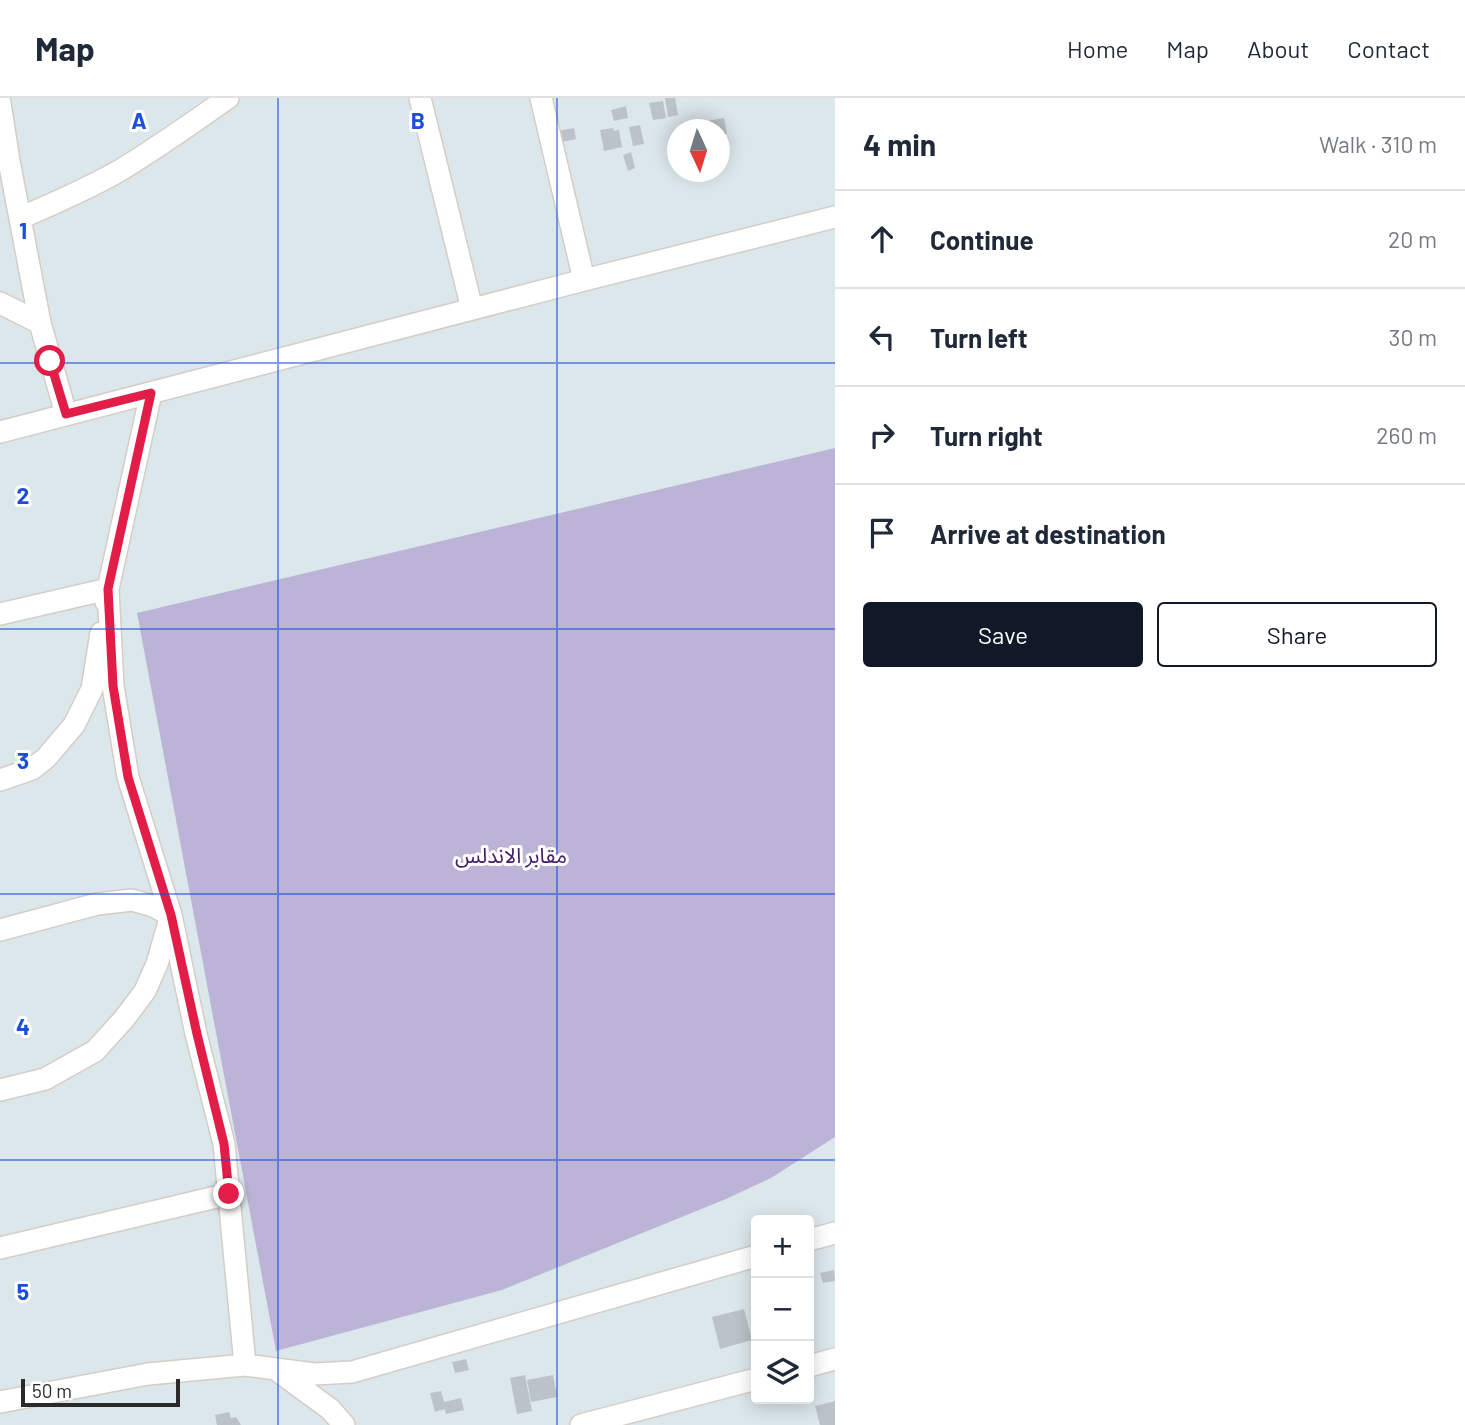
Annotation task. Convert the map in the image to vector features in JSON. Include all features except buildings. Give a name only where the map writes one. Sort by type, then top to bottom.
[{"type":"street","points":[[20,218],[117,172],[228,98]]},
{"type":"street","points":[[420,98],[472,309]]},
{"type":"street","points":[[541,98],[584,280]]},
{"type":"street","points":[[0,103],[40,323],[66,414]]},
{"type":"street","points":[[0,432],[835,217]]},
{"type":"street","points":[[0,303],[40,323]]},
{"type":"street","points":[[0,780],[32,769],[46,758],[74,725],[93,689],[108,589],[151,393]]},
{"type":"street","points":[[0,614],[108,589]]},
{"type":"street","points":[[108,589],[113,686],[128,777],[171,915],[224,1144],[245,1365]]},
{"type":"street","points":[[0,930],[97,904],[132,900],[171,915]]},
{"type":"street","points":[[0,1090],[45,1079],[95,1051],[145,991],[157,964],[171,915]]},
{"type":"street","points":[[0,1248],[229,1194]]},
{"type":"street","points":[[814,1239],[835,1233]]},
{"type":"street","points":[[0,1402],[148,1374],[245,1365],[314,1374],[352,1371],[751,1257]]},
{"type":"street","points":[[814,1365],[835,1359]]},
{"type":"street","points":[[274,1367],[330,1409],[344,1425]]},
{"type":"street","points":[[582,1425],[751,1380]]},
{"type":"green space","name":"مقابر الاندلس","points":[[835,448],[835,1137],[771,1178],[726,1199],[502,1290],[276,1351],[137,613]]},
{"type":"route","points":[[50,361],[66,414],[151,393],[108,589],[113,686],[128,777],[171,915],[224,1144],[229,1194]]}]
